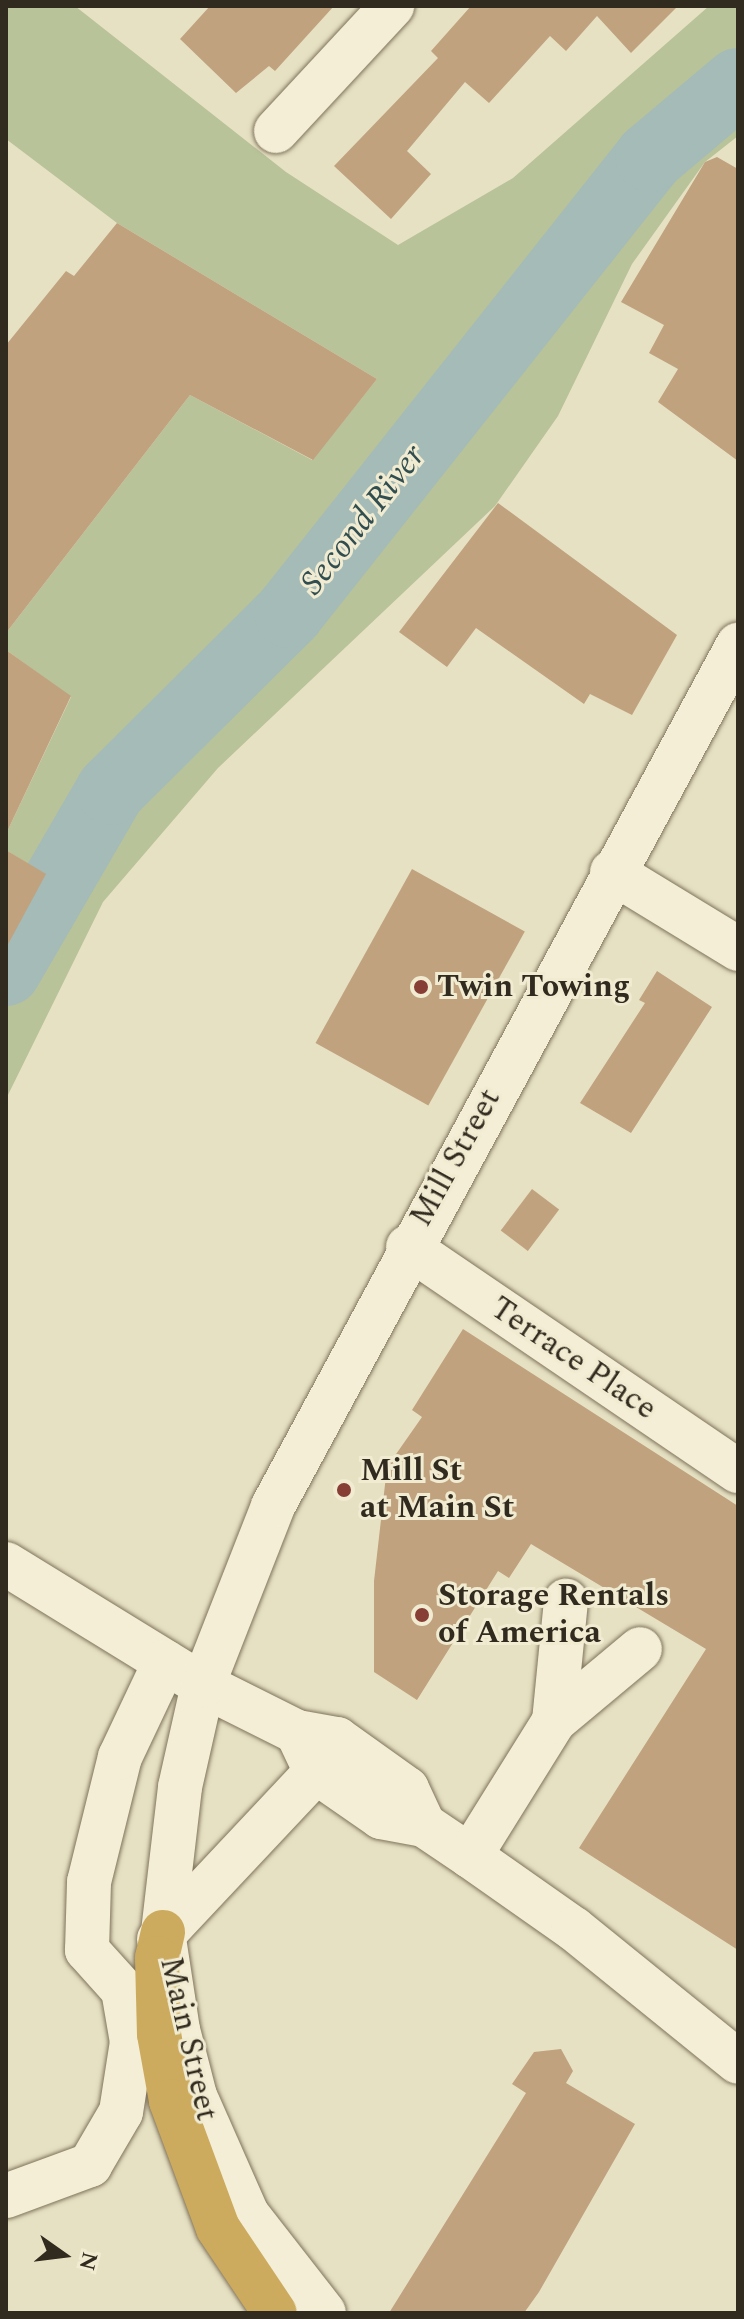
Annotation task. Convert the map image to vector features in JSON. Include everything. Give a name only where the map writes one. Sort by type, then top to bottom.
[{"type":"highway","points":[[163,1932],[157,1958],[159,2034],[171,2101],[218,2228],[275,2313]]},
{"type":"street","points":[[276,131],[392,6]]},
{"type":"street","name":"Mill Street","points":[[203,1685],[273,1506],[408,1247],[738,645]]},
{"type":"street","points":[[612,872],[738,949]]},
{"type":"street","name":"Terrace Place","points":[[408,1247],[738,1471]]},
{"type":"street","points":[[6,1564],[203,1685],[297,1732],[337,1739],[407,1789],[424,1825]]},
{"type":"street","points":[[554,1721],[566,1601]]},
{"type":"street","points":[[470,1856],[554,1721],[640,1649]]},
{"type":"street","points":[[6,2196],[90,2165],[121,2112],[132,2042],[123,1990],[87,1950],[89,1882],[120,1757],[165,1662]]},
{"type":"street","name":"Main Street","points":[[203,1685],[180,1787],[163,1932],[182,2043],[218,2157],[254,2225],[324,2313]]},
{"type":"street","points":[[297,1732],[316,1772],[381,1817],[424,1825],[470,1856],[574,1929],[738,2062]]},
{"type":"street","points":[[123,1990],[163,1932],[316,1772]]},
{"type":"green space","points":[[6,6],[75,6],[286,172],[398,245],[513,178],[709,6],[738,6],[738,136],[705,162],[632,264],[558,416],[495,506],[218,768],[103,902],[6,1099],[6,948],[46,875],[6,850],[6,834],[71,697],[6,650],[6,633],[190,395],[312,460],[377,379],[117,223],[6,139]]},
{"type":"building","points":[[210,6],[334,6],[275,71],[269,66],[236,93],[180,39]]},
{"type":"building","points":[[471,6],[678,6],[631,53],[597,16],[566,51],[550,36],[489,103],[465,82],[407,151],[431,174],[391,219],[334,166],[438,58],[431,51]]},
{"type":"building","points":[[717,157],[738,169],[738,461],[658,402],[678,369],[649,353],[664,325],[621,302],[705,162]]},
{"type":"building","points":[[117,223],[377,379],[313,460],[190,395],[6,633],[6,345],[66,271],[74,276]]},
{"type":"building","points":[[498,503],[677,635],[632,715],[590,694],[584,704],[476,628],[447,667],[399,632]]},
{"type":"building","points":[[6,650],[71,696],[6,834]]},
{"type":"building","points":[[6,850],[46,874],[6,948]]},
{"type":"building","name":"Twin Towing","points":[[412,869],[525,932],[428,1106],[316,1043]]},
{"type":"building","points":[[657,971],[712,1007],[631,1133],[580,1103],[645,1003],[639,1000]]},
{"type":"building","points":[[532,1189],[559,1209],[528,1251],[501,1231]]},
{"type":"building","name":"Storage Rentals of America","points":[[463,1329],[738,1506],[738,1950],[579,1848],[706,1649],[531,1544],[509,1578],[498,1571],[417,1700],[374,1672],[374,1581],[387,1467],[422,1417],[412,1410]]},
{"type":"building","points":[[561,2049],[573,2071],[566,2083],[635,2124],[539,2292],[524,2313],[389,2313],[526,2093],[512,2084],[534,2052]]},
{"type":"waterway","name":"Second River","points":[[6,971],[111,790],[289,613],[650,157],[738,83]]},
{"type":"place","name":"Twin Towing","points":[[421,987]]},
{"type":"place","name":"Mill St at Main St","points":[[344,1490]]},
{"type":"place","name":"Storage Rentals of America","points":[[422,1615]]}]
